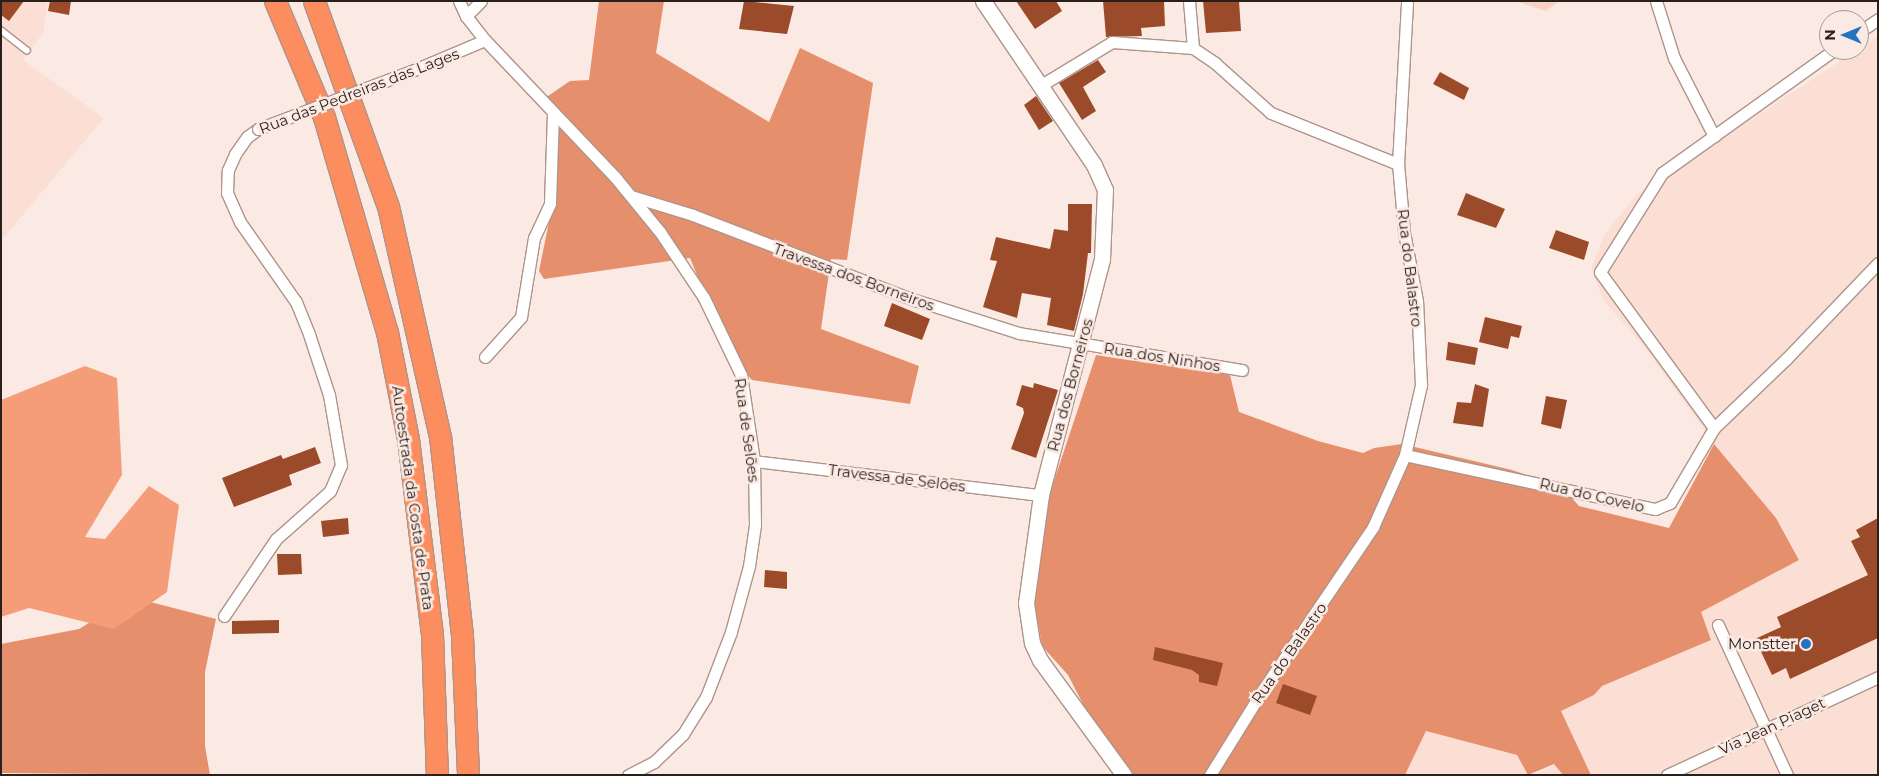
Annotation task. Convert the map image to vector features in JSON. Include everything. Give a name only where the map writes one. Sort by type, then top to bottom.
[{"type":"highway","name":"Autoestrada da Costa de Prata","points":[[275,1],[324,117],[387,332],[408,440],[432,634],[437,775]]},
{"type":"highway","name":"Autoestrada da Costa de Prata","points":[[314,1],[388,206],[438,426],[462,636],[468,775]]},
{"type":"street","name":"Rua de Selões","points":[[459,1],[466,16],[485,40],[631,196],[660,232],[704,298],[741,376],[754,461],[755,525],[749,566],[731,632],[706,697],[684,734],[654,762],[628,775]]},
{"type":"street","points":[[466,16],[481,1]]},
{"type":"street","name":"Rua dos Borneiros","points":[[983,1],[1043,84],[1094,165],[1105,190],[1102,259],[1082,345],[1041,495],[1026,604],[1032,643],[1040,660],[1124,775]]},
{"type":"street","points":[[1189,1],[1193,48]]},
{"type":"street","name":"Rua do Balastro","points":[[1210,775],[1264,688],[1373,528],[1405,455],[1421,384],[1417,300],[1404,232],[1398,164],[1407,1]]},
{"type":"street","points":[[1656,1],[1674,58],[1714,136]]},
{"type":"street","name":"Rua das Pedreiras das Lages","points":[[224,616],[276,540],[330,491],[341,465],[329,395],[309,334],[296,302],[240,222],[227,193],[228,170],[235,154],[247,137],[258,129],[414,70],[485,40]]},
{"type":"street","points":[[1043,84],[1112,42],[1193,48],[1215,63],[1271,113],[1398,164]]},
{"type":"street","points":[[1714,428],[1600,272],[1662,174],[1820,60]]},
{"type":"street","points":[[485,357],[521,316],[534,238],[550,203],[553,114]]},
{"type":"street","name":"Travessa dos Borneiros","points":[[631,196],[693,215],[915,300],[1019,333],[1082,345]]},
{"type":"street","name":"Rua do Covelo","points":[[1405,455],[1655,509],[1670,502],[1714,428],[1786,359],[1878,263]]},
{"type":"street","name":"Rua dos Ninhos","points":[[1082,345],[1242,370]]},
{"type":"street","name":"Travessa de Selões","points":[[754,461],[1041,495]]},
{"type":"street","points":[[1718,625],[1788,775]]},
{"type":"street","name":"Via Jean Piaget","points":[[1666,775],[1878,677]]},
{"type":"lane","points":[[1,30],[27,50]]},
{"type":"shaded area","points":[[1,1],[48,1],[43,33],[23,60],[104,118],[1,241]]},
{"type":"shaded area","points":[[599,1],[664,1],[656,53],[769,122],[800,48],[873,83],[847,260],[831,259],[821,329],[919,366],[910,404],[752,380],[730,356],[690,258],[544,279],[539,271],[549,222],[554,163],[548,96],[570,81],[589,80]]},
{"type":"shaded area","points":[[1516,1],[1559,1],[1546,11]]},
{"type":"shaded area","points":[[1878,36],[1878,775],[1591,775],[1561,711],[1594,695],[1602,686],[1711,639],[1701,612],[1799,559],[1776,518],[1714,444],[1646,349],[1603,300],[1591,268],[1605,234],[1635,196],[1842,60],[1869,60],[1869,42]]},
{"type":"shaded area","points":[[1096,355],[1230,375],[1239,412],[1318,441],[1363,453],[1374,448],[1402,444],[1512,470],[1562,487],[1579,506],[1669,528],[1714,444],[1776,518],[1799,560],[1701,612],[1711,640],[1602,686],[1594,695],[1561,711],[1591,775],[1563,775],[1554,764],[1528,775],[1517,755],[1426,731],[1405,775],[1133,775],[1085,708],[1068,675],[1042,646],[1034,600],[1039,526]]},
{"type":"shaded area","points":[[85,366],[117,378],[122,475],[85,537],[105,539],[149,486],[179,505],[167,592],[114,629],[29,608],[1,617],[1,400]]},
{"type":"shaded area","points":[[131,597],[216,619],[205,672],[205,746],[210,775],[1,773],[1,644],[79,629]]},
{"type":"shaded area","points":[[1426,731],[1517,755],[1528,775],[1405,775]]},
{"type":"shaded area","points":[[1555,764],[1563,775],[1535,775]]},
{"type":"building","points":[[1,1],[24,1],[9,21],[1,15]]},
{"type":"building","points":[[50,1],[71,1],[69,15],[48,11]]},
{"type":"building","points":[[744,1],[794,6],[787,34],[739,29]]},
{"type":"building","points":[[1016,1],[1056,1],[1062,11],[1035,29]]},
{"type":"building","points":[[1103,1],[1164,1],[1165,26],[1141,28],[1142,36],[1106,37]]},
{"type":"building","points":[[1203,1],[1239,1],[1241,31],[1206,33]]},
{"type":"building","points":[[1098,60],[1106,72],[1083,87],[1096,111],[1082,120],[1059,83]]},
{"type":"building","points":[[1440,72],[1469,88],[1464,100],[1433,84]]},
{"type":"building","points":[[1036,96],[1053,121],[1039,130],[1024,105]]},
{"type":"building","points":[[1466,193],[1505,209],[1496,228],[1457,215]]},
{"type":"building","points":[[1068,204],[1092,204],[1091,253],[1088,253],[1083,294],[1074,331],[1047,325],[1051,298],[1022,293],[1017,318],[983,307],[997,261],[990,260],[996,237],[1050,249],[1054,229],[1068,231]]},
{"type":"building","points":[[1556,230],[1589,242],[1584,260],[1549,248]]},
{"type":"building","points":[[892,303],[930,319],[922,340],[884,326]]},
{"type":"building","points":[[1485,317],[1522,326],[1519,338],[1511,336],[1508,349],[1479,342]]},
{"type":"building","points":[[1448,342],[1478,348],[1475,365],[1446,360]]},
{"type":"building","points":[[1034,383],[1058,390],[1036,458],[1011,449],[1024,413],[1023,408],[1016,405],[1022,385],[1033,388]]},
{"type":"building","points":[[1475,384],[1489,389],[1483,427],[1453,423],[1457,402],[1471,403]]},
{"type":"building","points":[[1546,396],[1567,400],[1561,429],[1541,424]]},
{"type":"building","points":[[315,447],[321,463],[289,475],[292,485],[234,507],[222,478],[281,455],[283,459]]},
{"type":"building","points":[[348,518],[349,534],[323,537],[321,521]]},
{"type":"building","points":[[1878,518],[1878,638],[1790,679],[1786,668],[1772,675],[1755,639],[1781,627],[1777,617],[1868,575],[1851,541],[1860,537],[1856,530]]},
{"type":"building","points":[[277,554],[301,554],[302,574],[278,575]]},
{"type":"building","points":[[765,570],[787,572],[787,589],[764,587]]},
{"type":"building","points":[[279,620],[279,633],[232,634],[232,621]]},
{"type":"building","points":[[1155,647],[1223,663],[1217,686],[1199,682],[1199,675],[1192,670],[1153,660]]},
{"type":"building","points":[[1283,684],[1317,696],[1310,715],[1276,703]]},
{"type":"place","name":"Monstter","points":[[1806,644]]}]
